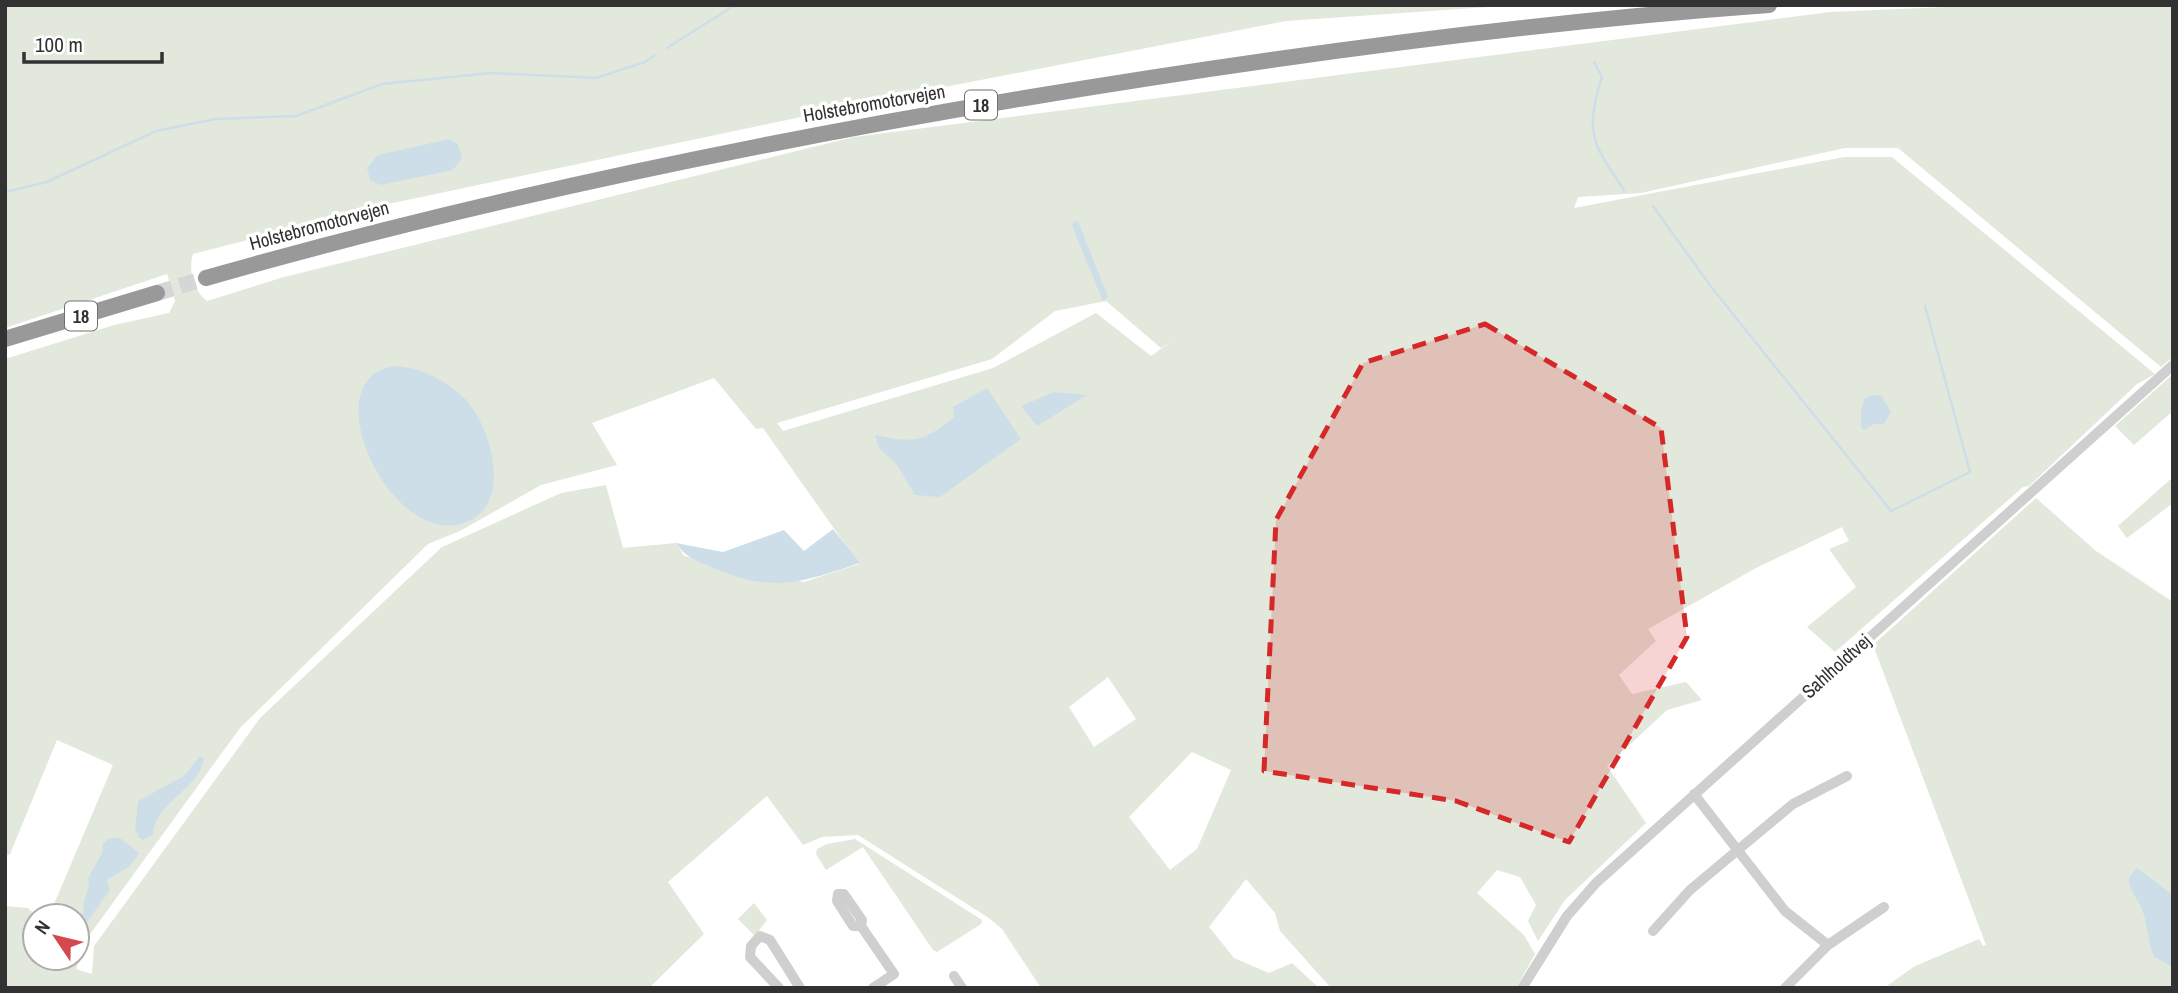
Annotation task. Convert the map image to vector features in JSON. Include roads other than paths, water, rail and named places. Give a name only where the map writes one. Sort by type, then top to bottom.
[{"type":"highway","name":"Holstebromotorvejen","points":[[206,278],[352,236],[814,133],[1232,63],[1618,17],[1769,5]]},
{"type":"highway","name":"18","points":[[5,339],[157,293]]},
{"type":"street","name":"Sahlholdtvej","points":[[1522,988],[1550,941],[1588,891],[2173,365]]},
{"type":"street","points":[[1653,931],[1690,890],[1793,804],[1847,776]]},
{"type":"street","points":[[1695,793],[1785,911],[1828,945]]},
{"type":"street","points":[[1785,988],[1828,945],[1884,907]]},
{"type":"street","points":[[861,926],[894,974],[873,988]]},
{"type":"street","points":[[779,988],[750,957],[751,946],[760,936],[770,940],[800,988]]},
{"type":"street","points":[[954,976],[962,988]]},
{"type":"waterway","points":[[667,48],[735,5]]},
{"type":"waterway","points":[[5,192],[47,182],[156,131],[216,119],[296,116],[382,84],[491,73],[596,78],[645,62],[655,55]]},
{"type":"waterway","points":[[1594,62],[1602,77],[1593,112],[1595,138],[1605,161],[1624,190]]},
{"type":"waterway","points":[[1653,206],[1712,288],[1891,511],[1970,472],[1925,306]]},
{"type":"tunnel","points":[[157,293],[206,278]]}]
